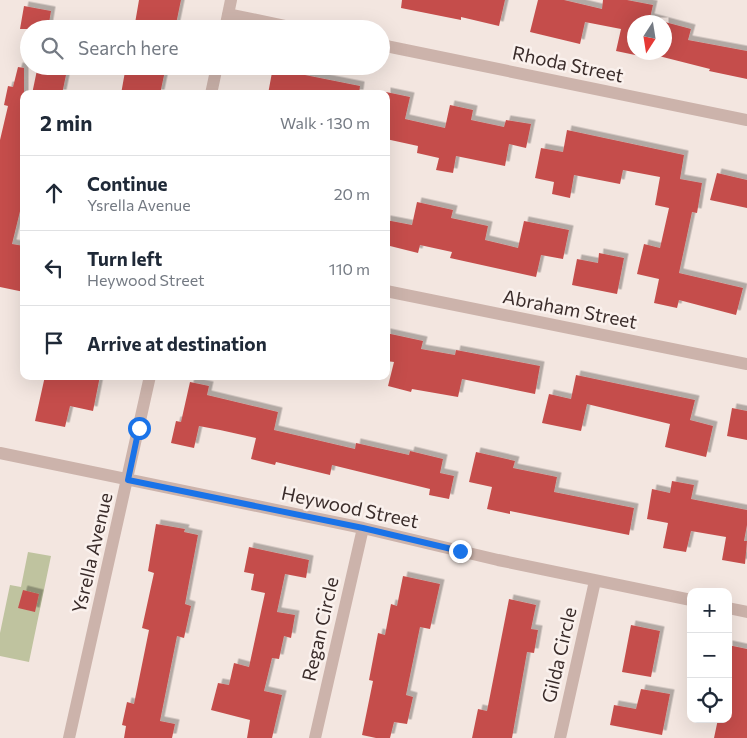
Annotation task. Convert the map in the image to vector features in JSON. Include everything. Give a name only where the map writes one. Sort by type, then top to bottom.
[{"type":"street","points":[[227,20],[231,0]]},
{"type":"street","points":[[228,14],[257,20]]},
{"type":"street","name":"Rhoda Street","points":[[390,47],[747,120]]},
{"type":"street","points":[[212,90],[214,75]]},
{"type":"street","name":"Abraham Street","points":[[390,292],[747,364]]},
{"type":"street","name":"Ysrella Avenue","points":[[69,738],[149,380]]},
{"type":"street","name":"Heywood Street","points":[[0,453],[363,528],[687,599]]},
{"type":"street","name":"Regan Circle","points":[[315,738],[363,528]]},
{"type":"street","name":"Gilda Circle","points":[[560,738],[595,580]]},
{"type":"street","points":[[732,609],[747,612]]},
{"type":"green space","points":[[28,552],[51,556],[29,662],[0,656],[0,633],[10,585],[21,587]]},
{"type":"building","points":[[139,0],[181,0],[177,20],[136,20]]},
{"type":"building","points":[[402,0],[505,0],[499,26],[461,17],[461,20],[401,8]]},
{"type":"building","points":[[538,0],[564,0],[602,9],[603,0],[627,0],[653,5],[651,15],[627,15],[627,53],[616,51],[621,29],[585,22],[580,44],[530,32]]},
{"type":"building","points":[[24,6],[51,11],[50,20],[22,20]]},
{"type":"building","points":[[672,24],[691,29],[688,40],[747,51],[747,79],[709,71],[710,69],[672,59]]},
{"type":"building","points":[[18,67],[20,67],[20,75],[24,75],[24,90],[20,90],[20,211],[12,244],[20,245],[20,291],[0,287],[0,140],[8,106],[4,105],[8,86],[13,87]]},
{"type":"building","points":[[36,75],[66,75],[63,90],[33,90]]},
{"type":"building","points":[[124,75],[164,75],[161,90],[122,90]]},
{"type":"building","points":[[272,75],[305,75],[360,86],[360,90],[269,90]]},
{"type":"building","points":[[390,93],[410,97],[405,119],[445,128],[450,105],[473,110],[471,120],[504,127],[506,120],[531,124],[526,148],[509,144],[505,166],[456,156],[453,173],[436,170],[439,158],[417,153],[418,146],[390,140]]},
{"type":"building","points":[[567,130],[684,155],[680,179],[702,183],[697,213],[692,212],[679,273],[743,288],[736,315],[679,300],[677,308],[654,303],[659,279],[637,274],[644,244],[660,248],[669,208],[655,205],[660,177],[623,170],[620,184],[574,175],[570,198],[552,194],[554,182],[535,178],[541,148],[563,152]]},
{"type":"building","points":[[717,173],[747,180],[747,208],[710,200]]},
{"type":"building","points":[[417,202],[453,210],[451,218],[488,226],[485,240],[518,248],[524,221],[569,230],[563,259],[541,255],[536,277],[450,258],[452,252],[420,245],[418,253],[390,246],[390,221],[412,225]]},
{"type":"building","points":[[599,253],[624,258],[617,294],[572,285],[577,259],[598,263]]},
{"type":"building","points":[[390,334],[423,341],[421,349],[455,355],[456,350],[540,366],[535,394],[462,379],[458,397],[412,389],[411,392],[388,386],[394,362],[390,362]]},
{"type":"building","points":[[576,375],[695,400],[690,420],[713,426],[706,457],[665,447],[670,424],[587,404],[581,431],[542,423],[549,394],[571,399]]},
{"type":"building","points":[[44,380],[99,380],[93,411],[70,406],[65,427],[35,421]]},
{"type":"building","points":[[190,382],[209,386],[207,395],[278,412],[274,430],[355,449],[356,443],[409,455],[410,451],[443,459],[440,473],[454,476],[449,499],[429,495],[430,489],[332,465],[330,475],[276,462],[275,465],[251,459],[256,438],[220,430],[199,426],[194,448],[171,443],[176,421],[181,422]]},
{"type":"building","points":[[732,408],[747,411],[747,440],[727,436]]},
{"type":"building","points":[[476,452],[515,461],[513,468],[557,477],[554,492],[634,508],[629,535],[510,511],[510,514],[487,509],[492,487],[469,482]]},
{"type":"building","points":[[672,481],[694,485],[691,499],[747,510],[744,541],[747,541],[745,564],[722,560],[726,537],[691,531],[686,552],[663,548],[668,523],[647,519],[652,489],[670,493]]},
{"type":"building","points":[[156,524],[185,529],[184,532],[198,535],[185,604],[191,606],[184,638],[177,636],[160,721],[175,724],[172,738],[124,738],[126,726],[122,725],[127,702],[134,704],[149,630],[142,628],[154,573],[148,571]]},
{"type":"building","points":[[249,547],[309,560],[306,578],[285,574],[277,612],[295,615],[291,638],[284,636],[279,659],[272,658],[264,691],[282,695],[272,738],[247,738],[250,720],[211,710],[218,683],[229,685],[234,663],[249,667],[265,593],[251,590],[254,574],[244,572]]},
{"type":"building","points":[[403,576],[440,584],[430,629],[420,627],[406,695],[413,697],[407,724],[394,722],[390,738],[376,738],[362,735],[373,681],[369,680],[378,633],[385,635],[391,604],[397,606]]},
{"type":"building","points":[[23,590],[39,594],[35,612],[18,608]]},
{"type":"building","points":[[509,599],[536,605],[531,629],[538,630],[534,653],[527,652],[512,738],[472,738],[478,709],[487,711]]},
{"type":"building","points":[[631,625],[660,631],[651,677],[622,672]]},
{"type":"building","points":[[732,646],[747,649],[747,738],[714,738],[717,723],[732,723]]},
{"type":"building","points":[[641,689],[670,694],[662,735],[610,725],[614,705],[636,709]]},
{"type":"route","points":[[139,428],[128,480],[363,528],[460,551]]}]
